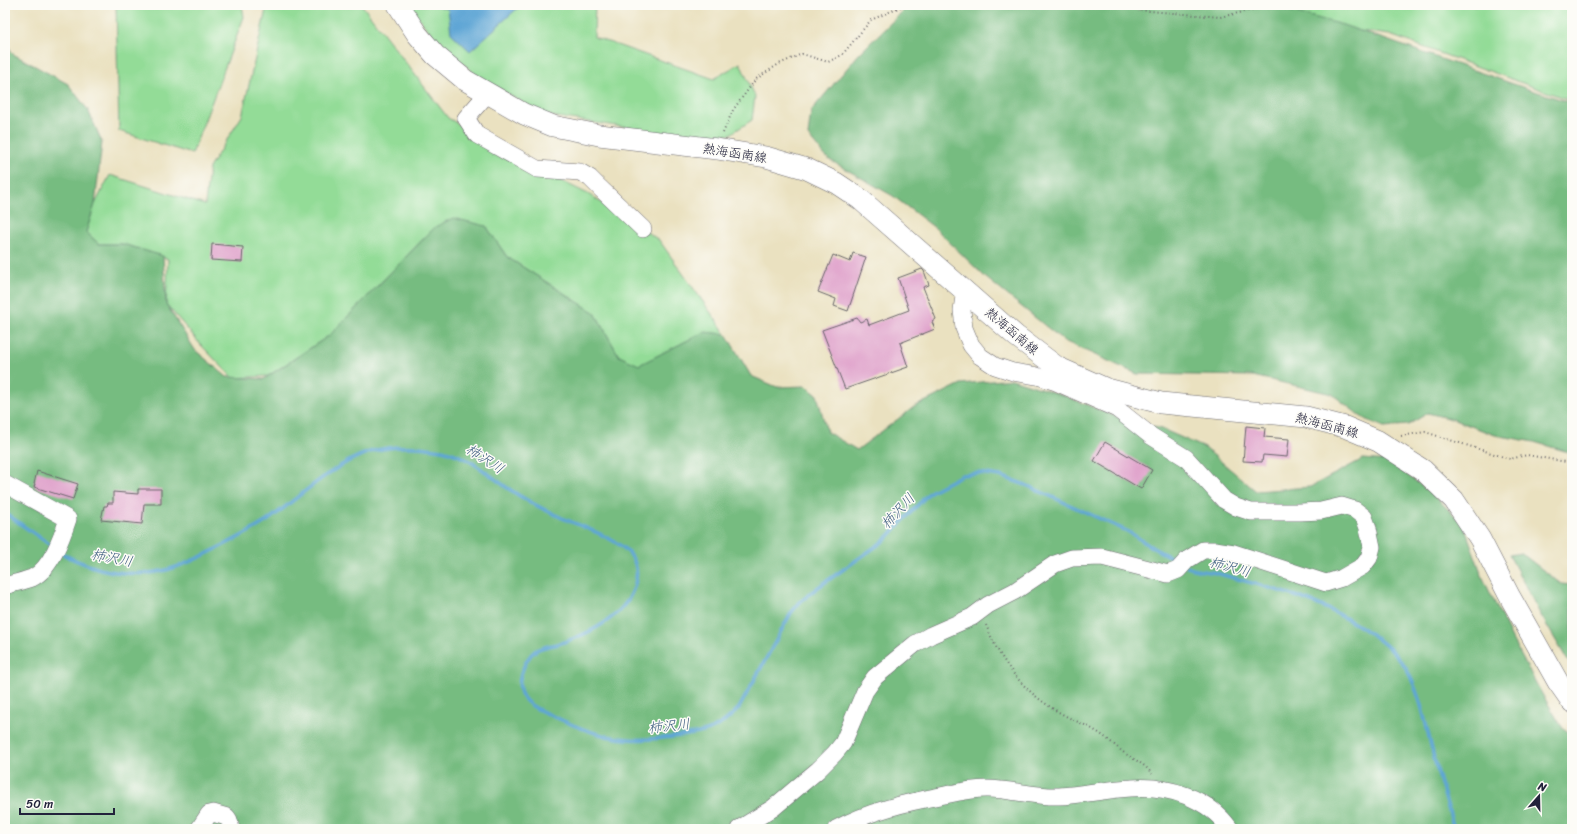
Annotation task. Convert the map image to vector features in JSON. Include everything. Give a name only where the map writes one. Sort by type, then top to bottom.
[{"type":"main road","name":"熱海函南線","points":[[398,5],[417,34],[435,55],[465,80],[524,114],[553,126],[599,135],[717,149],[766,157],[807,169],[836,183],[860,198],[1016,336],[1057,367],[1107,389],[1161,403],[1306,417],[1345,427],[1378,440],[1423,470],[1454,500],[1480,539],[1510,597],[1558,682],[1572,702]]},
{"type":"street","points":[[488,93],[466,118],[477,135],[537,169],[580,172],[590,178],[643,229]]},
{"type":"street","points":[[739,829],[773,808],[818,770],[835,753],[843,743],[865,691],[875,677],[915,644],[930,635],[972,616],[988,605],[1015,591],[1055,564],[1072,558],[1102,557],[1168,574],[1178,570],[1187,560],[1203,550],[1215,550],[1234,553],[1326,583],[1342,578],[1363,566],[1369,558],[1372,547],[1368,528],[1364,517],[1355,510],[1342,506],[1321,511],[1251,512],[1236,507],[1220,496],[1186,458],[1151,436],[1117,409],[1056,382],[1037,376],[1012,372],[995,366],[980,356],[971,345],[964,328],[962,310],[965,290]]},
{"type":"street","points":[[5,484],[68,519],[60,540],[49,562],[42,571],[32,578],[5,586]]},
{"type":"street","points":[[836,829],[851,821],[910,802],[963,792],[986,789],[1058,796],[1133,787],[1163,789],[1184,794],[1202,803],[1220,816],[1230,829]]},
{"type":"street","points":[[199,829],[209,814],[213,813],[226,817],[229,820],[231,829]]},
{"type":"path","points":[[717,149],[733,110],[756,79],[779,64],[802,54],[828,62],[842,55],[870,20],[905,5]]},
{"type":"path","points":[[1028,5],[1070,5]]},
{"type":"path","points":[[1136,5],[1138,10],[1220,17],[1276,5]]},
{"type":"path","points":[[1378,440],[1425,432],[1510,459],[1527,455],[1572,463]]},
{"type":"path","points":[[980,611],[994,646],[1014,676],[1032,694],[1064,715],[1095,730],[1125,753],[1147,766],[1163,789]]},
{"type":"green space","points":[[116,5],[242,5],[244,17],[192,154],[119,131]]},
{"type":"green space","points":[[267,5],[362,5],[448,118],[531,166],[588,194],[659,240],[726,334],[698,335],[639,366],[619,356],[595,313],[507,257],[486,226],[435,227],[330,335],[268,376],[233,378],[201,345],[166,304],[168,259],[123,244],[99,244],[86,232],[95,204],[110,175],[205,205],[209,168],[242,116]]},
{"type":"green space","points":[[409,5],[595,5],[594,37],[714,79],[740,63],[755,96],[752,120],[729,135],[682,136],[544,115],[480,78],[436,41]]},
{"type":"green space","points":[[909,5],[1132,5],[1138,10],[1150,5],[1268,5],[1343,25],[1572,103],[1572,453],[1534,442],[1495,435],[1455,420],[1428,413],[1408,425],[1384,427],[1363,418],[1332,394],[1253,376],[1137,374],[1064,341],[985,277],[935,228],[893,196],[828,159],[808,136],[811,111],[859,54]]},
{"type":"green space","points":[[1143,5],[1572,5],[1572,101],[1390,35],[1234,14],[1152,11]]},
{"type":"green space","points":[[5,41],[13,54],[68,84],[88,110],[102,142],[95,204],[86,232],[99,244],[123,244],[163,256],[166,304],[195,350],[227,377],[264,379],[330,335],[435,227],[453,218],[486,226],[507,257],[595,313],[619,356],[639,365],[704,332],[726,334],[751,376],[777,387],[806,386],[817,395],[827,432],[857,450],[914,407],[961,384],[1012,379],[1065,396],[1117,417],[1162,429],[1205,448],[1256,491],[1310,487],[1363,459],[1388,461],[1425,488],[1463,523],[1483,578],[1512,639],[1562,727],[1572,735],[1572,829],[5,829]]},
{"type":"green space","points":[[1521,553],[1561,584],[1572,585],[1572,668],[1539,612],[1509,555]]},
{"type":"water","points":[[435,5],[521,5],[470,51],[451,33],[448,9]]},
{"type":"building","points":[[212,244],[243,247],[242,262],[211,260]]},
{"type":"building","points":[[853,253],[866,257],[848,311],[834,306],[836,299],[818,292],[833,255],[850,262]]},
{"type":"building","points":[[922,269],[929,285],[923,287],[936,319],[932,322],[935,329],[900,343],[908,367],[845,389],[822,330],[857,318],[860,322],[867,319],[869,325],[909,310],[898,278]]},
{"type":"building","points":[[1246,426],[1265,428],[1264,437],[1289,439],[1287,457],[1263,455],[1262,462],[1243,461]]},
{"type":"building","points":[[1105,442],[1152,470],[1141,489],[1094,461]]},
{"type":"building","points":[[37,471],[78,484],[73,499],[34,487]]},
{"type":"building","points":[[138,489],[161,489],[161,504],[144,504],[142,524],[101,520],[104,506],[107,506],[108,503],[113,503],[113,492],[138,494]]},
{"type":"waterway","name":"柿沢川","points":[[60,552],[85,564],[100,569],[135,574],[164,570],[193,561],[256,528],[316,482],[356,457],[378,450],[402,447],[435,449],[455,454],[473,463],[531,503],[611,540],[626,550],[631,556],[636,567],[636,579],[632,592],[626,603],[608,621],[585,634],[535,651],[530,655],[525,664],[519,684],[523,698],[534,708],[595,733],[633,739],[662,738],[704,732],[713,729],[730,717],[739,708],[791,613],[800,602],[817,588],[885,540],[930,492],[962,475],[979,473],[1000,476],[1026,485],[1129,532],[1153,548],[1180,562]]},
{"type":"waterway","name":"柿沢川","points":[[5,513],[52,546]]},
{"type":"waterway","name":"柿沢川","points":[[1187,567],[1216,573],[1290,594],[1314,603],[1360,626],[1388,647],[1399,658],[1407,670],[1417,692],[1437,771],[1454,829]]}]
